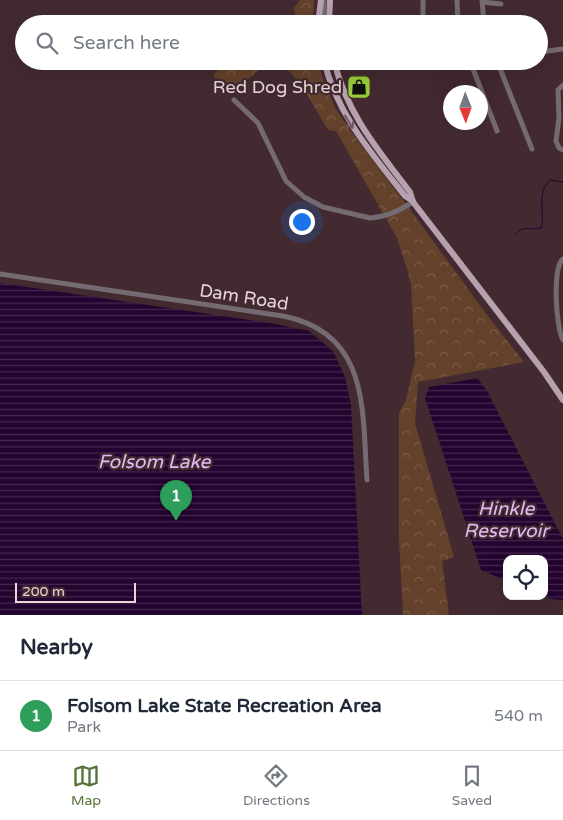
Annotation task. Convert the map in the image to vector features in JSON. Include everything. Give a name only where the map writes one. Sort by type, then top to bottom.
[{"type":"main road","points":[[329,15],[330,0]]},
{"type":"main road","points":[[319,15],[321,1]]},
{"type":"main road","points":[[327,70],[334,92],[347,118],[405,196],[414,202]]},
{"type":"main road","points":[[336,70],[341,87],[356,119],[371,142],[563,400]]},
{"type":"street","points":[[422,0],[423,15]]},
{"type":"street","points":[[457,0],[458,15]]},
{"type":"street","points":[[321,1],[322,15]]},
{"type":"street","points":[[483,15],[482,1],[501,4]]},
{"type":"street","points":[[548,51],[563,49]]},
{"type":"street","points":[[473,70],[497,131]]},
{"type":"street","points":[[501,70],[532,149]]},
{"type":"street","points":[[563,85],[558,90],[559,118],[556,141],[559,148],[563,150]]},
{"type":"street","points":[[234,100],[258,123],[286,182],[304,197],[323,207],[370,218],[378,218],[396,212],[414,202]]},
{"type":"street","points":[[563,259],[558,265],[556,291],[559,329],[563,340]]},
{"type":"street","name":"Dam Road","points":[[0,274],[282,316],[313,326],[328,336],[341,349],[351,364],[358,381],[367,480]]},
{"type":"green space","points":[[300,0],[314,0],[313,15],[295,15],[294,8]]},
{"type":"green space","points":[[218,70],[259,70],[232,93],[214,77]]},
{"type":"green space","points":[[288,70],[320,70],[335,108],[487,315],[524,362],[418,382],[415,423],[454,557],[442,561],[449,615],[403,615],[399,540],[399,413],[406,400],[415,361],[411,285],[408,272],[397,238],[336,131],[328,130],[305,91]]},
{"type":"water","name":"Folsom Lake","points":[[0,283],[270,323],[309,331],[333,351],[345,377],[351,405],[362,615],[0,615]]},
{"type":"water","name":"Hinkle Reservoir","points":[[477,378],[487,391],[563,539],[563,600],[548,598],[548,555],[503,555],[503,579],[481,570],[425,398],[429,387]]},
{"type":"waterway","points":[[515,235],[525,228],[538,229],[542,227],[542,196],[546,184],[550,180],[563,182]]},
{"type":"place","name":"Red Dog Shred","points":[[359,87]]},
{"type":"place","name":"Folsom Lake State Recreation Area","points":[[176,521]]}]
